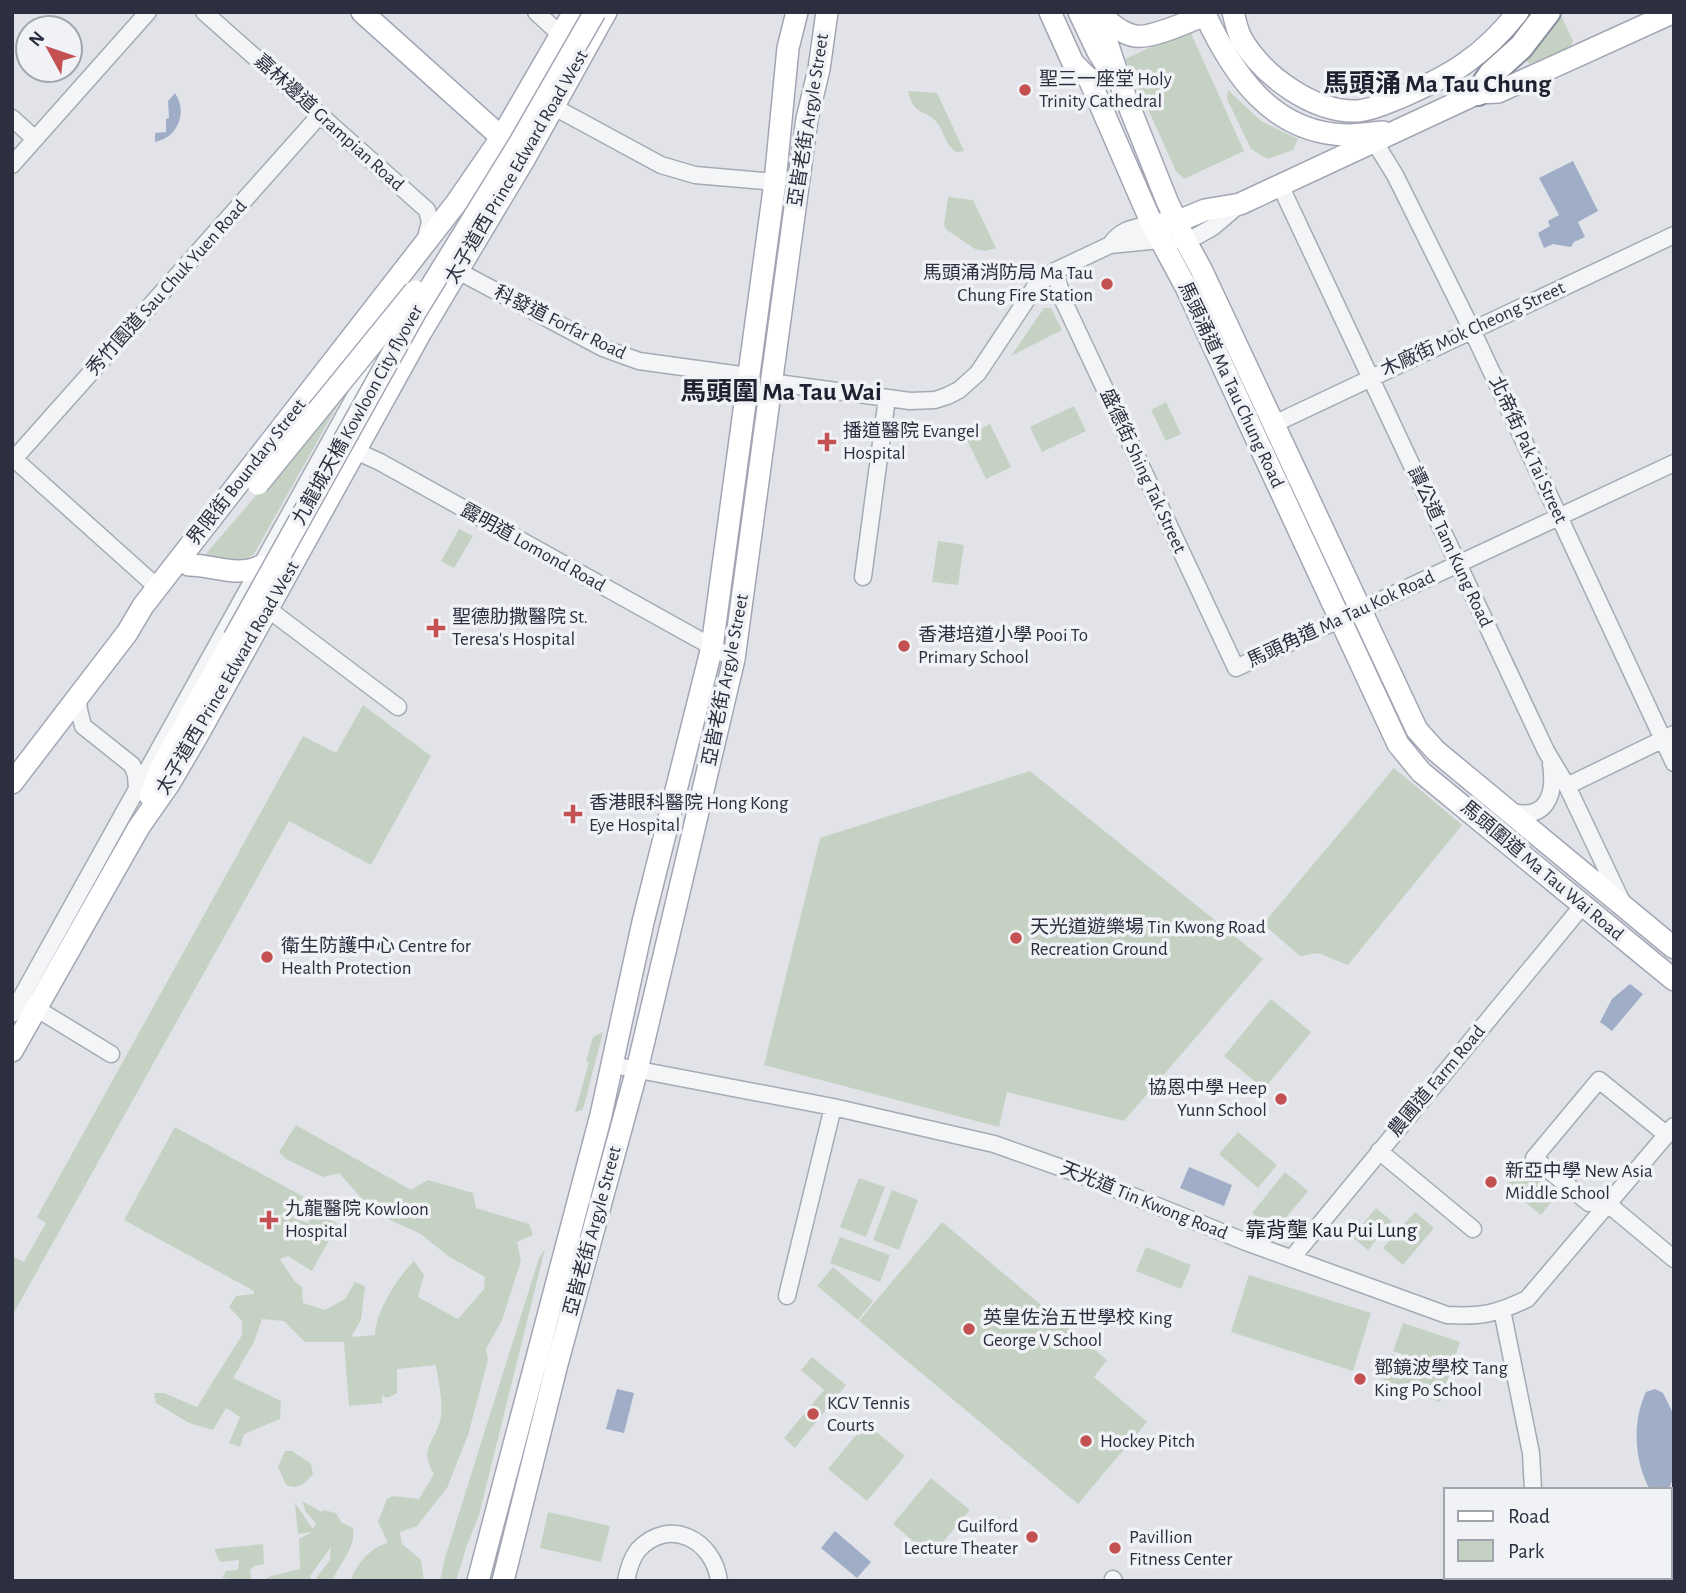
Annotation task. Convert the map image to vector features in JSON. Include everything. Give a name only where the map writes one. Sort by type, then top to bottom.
[{"type":"highway","points":[[1478,93],[1491,74],[1521,47],[1548,12]]},
{"type":"main road","points":[[362,12],[525,158]]},
{"type":"main road","name":"太子道西 Prince Edward Road West","points":[[371,314],[501,138],[573,12]]},
{"type":"main road","name":"九龍城天橋 Kowloon City flyover","points":[[189,565],[406,303],[513,141],[586,12]]},
{"type":"main road","name":"九龍城天橋 Kowloon City flyover","points":[[139,827],[160,769],[416,311],[519,144],[594,12]]},
{"type":"main road","name":"太子道西 Prince Edward Road West","points":[[12,1051],[23,1000],[172,779],[421,332],[525,158],[606,12]]},
{"type":"main road","name":"馬頭涌道 Ma Tau Chung Road","points":[[1050,12],[1073,63],[1089,79],[1156,232],[1191,298],[1392,732],[1410,761]]},
{"type":"main road","points":[[1066,12],[1087,57],[1089,79]]},
{"type":"main road","points":[[1079,12],[1098,52],[1124,91]]},
{"type":"main road","points":[[1097,12],[1134,36],[1178,27],[1205,14]]},
{"type":"main road","name":"馬頭涌道 Ma Tau Chung Road","points":[[1097,12],[1124,91],[1180,231],[1205,277],[1417,730],[1436,751]]},
{"type":"main road","points":[[1152,33],[1168,12]]},
{"type":"main road","points":[[1233,12],[1240,36],[1261,66],[1287,88],[1330,106],[1357,111],[1376,107],[1455,71],[1479,55],[1518,12]]},
{"type":"main road","points":[[1156,232],[1180,231],[1205,210],[1240,204],[1478,93],[1498,92],[1672,13]]},
{"type":"main road","name":"亞皆老街 Argyle Street","points":[[478,1581],[613,1065],[643,922],[712,647],[785,101],[811,14]]},
{"type":"main road","name":"亞皆老街 Argyle Street","points":[[503,1581],[556,1364],[637,1070],[734,659],[807,119],[811,14]]},
{"type":"main road","points":[[1205,14],[1240,36]]},
{"type":"main road","points":[[1205,14],[1233,68],[1243,83],[1265,105],[1316,130],[1332,134],[1396,132]]},
{"type":"main road","name":"界限街 Boundary Street","points":[[12,783],[127,633],[157,587],[371,314]]},
{"type":"main road","points":[[370,342],[379,352],[395,355],[414,344],[421,332]]},
{"type":"main road","points":[[189,565],[242,572],[261,566]]},
{"type":"main road","name":"界限街 Boundary Street","points":[[127,633],[147,618],[189,565]]},
{"type":"main road","name":"馬頭圍道 Ma Tau Wai Road","points":[[1436,751],[1674,948]]},
{"type":"main road","name":"馬頭圍道 Ma Tau Wai Road","points":[[1410,761],[1674,980]]},
{"type":"street","points":[[12,165],[148,12]]},
{"type":"street","name":"嘉林邊道 Grampian Road","points":[[204,12],[319,117],[427,210],[429,222],[425,244]]},
{"type":"street","points":[[537,12],[561,35]]},
{"type":"street","points":[[554,107],[661,165],[695,175],[775,182]]},
{"type":"street","name":"秀竹園道 Sau Chuk Yuen Road","points":[[13,458],[319,117]]},
{"type":"street","points":[[12,118],[35,139]]},
{"type":"street","name":"北帝街 Pak Tai Street","points":[[1374,141],[1395,175],[1472,330],[1558,515],[1668,736],[1674,763]]},
{"type":"street","name":"譚公道 Tam Kung Road","points":[[1280,185],[1551,761],[1567,786],[1624,907]]},
{"type":"street","points":[[770,382],[922,402],[935,400],[959,390],[978,373],[1035,287],[1055,271],[1110,245],[1118,233],[1129,228],[1156,232]]},
{"type":"street","name":"木廠街 Mok Cheong Street","points":[[1273,424],[1674,235]]},
{"type":"street","name":"科發道 Forfar Road","points":[[458,271],[603,348],[639,361],[748,376]]},
{"type":"street","name":"盛德街 Shing Tak Street","points":[[1055,271],[1063,300],[1236,668]]},
{"type":"street","name":"太子道西 Prince Edward Road West","points":[[12,1014],[23,1000],[363,382],[368,369],[371,314]]},
{"type":"street","points":[[863,577],[887,398]]},
{"type":"street","name":"露明道 Lomond Road","points":[[332,439],[380,462],[734,659]]},
{"type":"street","points":[[13,458],[157,587]]},
{"type":"street","name":"馬頭角道 Ma Tau Kok Road","points":[[1236,668],[1674,463]]},
{"type":"street","points":[[268,609],[398,707]]},
{"type":"street","points":[[78,697],[83,726],[132,765],[137,789]]},
{"type":"street","points":[[1567,786],[1668,736]]},
{"type":"street","points":[[1507,810],[1527,814],[1547,802],[1554,782],[1551,761]]},
{"type":"street","name":"農圃道 Farm Road","points":[[1292,1258],[1583,905]]},
{"type":"street","points":[[23,1000],[111,1054]]},
{"type":"street","name":"天光道 Tin Kwong Road","points":[[613,1065],[833,1107],[1016,1151],[1447,1315],[1479,1317],[1527,1299],[1670,1131]]},
{"type":"street","points":[[1670,1131],[1599,1080],[1534,1158],[1589,1203],[1608,1204],[1674,1259]]},
{"type":"street","points":[[788,1296],[833,1107]]},
{"type":"street","points":[[1379,1151],[1473,1229]]},
{"type":"street","points":[[1502,1310],[1531,1453],[1533,1488]]},
{"type":"street","points":[[626,1581],[632,1559],[638,1550],[657,1538],[668,1535],[690,1537],[699,1543],[714,1559],[719,1581]]},
{"type":"green space","points":[[1559,12],[1573,41],[1570,48],[1529,64],[1527,60]]},
{"type":"green space","points":[[1189,29],[1244,151],[1184,179],[1176,171],[1125,59]]},
{"type":"green space","points":[[1228,90],[1261,121],[1298,139],[1293,150],[1268,159],[1251,149],[1227,99]]},
{"type":"green space","points":[[908,91],[937,93],[964,151],[957,152],[950,146],[934,119],[913,105]]},
{"type":"green space","points":[[948,197],[973,200],[996,248],[986,251],[975,249],[947,230],[944,225]]},
{"type":"green space","points":[[1044,308],[1051,308],[1062,330],[1011,356]]},
{"type":"green space","points":[[345,392],[254,554],[236,562],[205,555]]},
{"type":"green space","points":[[1166,402],[1181,434],[1166,441],[1151,410]]},
{"type":"green space","points":[[1074,406],[1086,431],[1042,452],[1030,427]]},
{"type":"green space","points":[[990,424],[1011,467],[986,479],[965,436]]},
{"type":"green space","points":[[459,529],[473,536],[454,568],[441,561]]},
{"type":"green space","points":[[938,541],[964,545],[958,585],[932,582]]},
{"type":"green space","points":[[363,705],[431,756],[371,865],[289,821],[12,1316],[12,1260],[14,1257],[24,1262],[46,1223],[37,1217],[303,736],[336,753]]},
{"type":"green space","points":[[1394,768],[1462,825],[1348,965],[1318,953],[1300,956],[1263,924]]},
{"type":"green space","name":"天光道遊樂場 Tin Kwong Road Recreation Ground","points":[[1030,771],[1263,959],[1124,1121],[1007,1092],[999,1127],[764,1065],[820,838]]},
{"type":"green space","points":[[1271,999],[1311,1032],[1264,1089],[1224,1056]]},
{"type":"green space","points":[[603,1032],[584,1106],[582,1110],[575,1112],[593,1037]]},
{"type":"green space","points":[[296,1125],[411,1190],[428,1180],[473,1193],[476,1208],[529,1224],[533,1235],[517,1242],[521,1261],[502,1320],[486,1349],[488,1360],[468,1435],[447,1488],[417,1526],[400,1532],[402,1544],[421,1560],[424,1581],[351,1581],[365,1557],[388,1543],[378,1522],[387,1499],[393,1496],[419,1499],[434,1474],[429,1465],[428,1450],[441,1416],[436,1365],[397,1369],[397,1393],[387,1398],[382,1395],[382,1403],[349,1406],[344,1342],[305,1342],[284,1321],[262,1319],[254,1342],[233,1378],[281,1401],[280,1419],[244,1434],[240,1447],[229,1443],[240,1417],[226,1408],[213,1430],[189,1423],[156,1403],[154,1393],[164,1393],[197,1407],[242,1335],[242,1321],[229,1307],[236,1296],[254,1294],[254,1291],[124,1220],[175,1127],[304,1197],[293,1218],[308,1223],[314,1211],[338,1224],[312,1271],[288,1256],[280,1259],[295,1282],[302,1287],[303,1303],[325,1310],[345,1299],[355,1282],[365,1286],[361,1320],[351,1337],[375,1335],[388,1295],[414,1261],[424,1275],[418,1297],[458,1319],[484,1289],[485,1277],[448,1256],[421,1234],[390,1220],[365,1202],[339,1173],[323,1177],[286,1159],[279,1152]]},
{"type":"green space","points":[[1238,1132],[1277,1165],[1258,1188],[1219,1154]]},
{"type":"green space","points":[[1521,1166],[1557,1195],[1541,1215],[1505,1186]]},
{"type":"green space","points":[[1285,1172],[1308,1191],[1275,1231],[1252,1213]]},
{"type":"green space","points":[[859,1178],[885,1187],[866,1237],[840,1227]]},
{"type":"green space","points":[[892,1190],[918,1200],[899,1250],[873,1240]]},
{"type":"green space","points":[[1376,1208],[1392,1221],[1368,1250],[1352,1237]]},
{"type":"green space","points":[[1415,1212],[1434,1228],[1403,1265],[1383,1248]]},
{"type":"green space","points":[[942,1222],[1107,1360],[1094,1377],[1147,1422],[1078,1504],[859,1321]]},
{"type":"green space","points":[[840,1237],[890,1255],[880,1282],[830,1263]]},
{"type":"green space","points":[[1146,1247],[1191,1265],[1181,1289],[1136,1271]]},
{"type":"green space","points":[[545,1249],[479,1515],[456,1581],[440,1581],[539,1258]]},
{"type":"green space","points":[[833,1267],[873,1301],[858,1320],[817,1286]]},
{"type":"green space","points":[[1249,1275],[1371,1313],[1353,1371],[1231,1332]]},
{"type":"green space","points":[[1403,1323],[1460,1342],[1450,1371],[1393,1351]]},
{"type":"green space","points":[[1392,1354],[1450,1373],[1440,1402],[1382,1382]]},
{"type":"green space","name":"KGV Tennis Courts","points":[[812,1357],[846,1385],[795,1448],[784,1438],[824,1390],[801,1370]]},
{"type":"green space","points":[[866,1423],[905,1456],[867,1501],[828,1469]]},
{"type":"green space","points":[[285,1451],[292,1451],[311,1464],[313,1474],[301,1485],[286,1485],[278,1467]]},
{"type":"green space","points":[[931,1478],[970,1510],[931,1556],[893,1524]]},
{"type":"green space","points":[[302,1501],[322,1512],[336,1513],[341,1522],[353,1528],[354,1535],[347,1555],[332,1581],[314,1581],[330,1560],[331,1547],[310,1576],[312,1581],[262,1581],[300,1569],[299,1539],[312,1532],[298,1534],[295,1503],[313,1529],[316,1523],[306,1512]]},
{"type":"green space","points":[[548,1512],[610,1526],[601,1562],[540,1548]]},
{"type":"green space","points":[[263,1544],[264,1564],[254,1566],[250,1570],[254,1581],[222,1578],[226,1571],[238,1570],[239,1560],[220,1562],[214,1549]]},
{"type":"green space","points":[[1491,1579],[1656,1579],[1652,1581],[1489,1581]]},
{"type":"water","points":[[175,93],[181,108],[178,123],[170,135],[155,142],[155,133],[166,132],[168,101]]},
{"type":"water","points":[[1573,161],[1598,211],[1578,222],[1585,237],[1574,242],[1571,247],[1553,244],[1544,248],[1538,233],[1550,226],[1548,221],[1559,215],[1539,178]]},
{"type":"water","points":[[1630,984],[1643,994],[1612,1031],[1600,1022],[1612,999]]},
{"type":"water","points":[[1189,1167],[1232,1185],[1224,1206],[1180,1188]]},
{"type":"water","points":[[617,1389],[634,1393],[624,1433],[606,1429]]},
{"type":"water","points":[[1655,1389],[1663,1393],[1674,1415],[1674,1477],[1669,1488],[1649,1488],[1641,1467],[1637,1428],[1641,1403],[1646,1392]]},
{"type":"water","points":[[835,1531],[871,1562],[857,1578],[821,1548]]},
{"type":"place","name":"聖三一座堂 Holy Trinity Cathedral","points":[[1025,90]]},
{"type":"place","name":"馬頭涌消防局 Ma Tau Chung Fire Station","points":[[1107,284]]},
{"type":"place","name":"播道醫院 Evangel Hospital","points":[[827,442]]},
{"type":"place","name":"聖德肋撒醫院 St. Teresa's Hospital","points":[[436,628]]},
{"type":"place","name":"香港培道小學 Pooi To Primary School","points":[[904,646]]},
{"type":"place","name":"香港眼科醫院 Hong Kong Eye Hospital","points":[[573,814]]},
{"type":"place","name":"天光道遊樂場 Tin Kwong Road Recreation Ground","points":[[1016,938]]},
{"type":"place","name":"衛生防護中心 Centre for Health Protection","points":[[267,957]]},
{"type":"place","name":"協恩中學 Heep Yunn School","points":[[1281,1099]]},
{"type":"place","name":"新亞中學 New Asia Middle School","points":[[1491,1182]]},
{"type":"place","name":"九龍醫院 Kowloon Hospital","points":[[269,1220]]},
{"type":"place","name":"英皇佐治五世學校 King George V School","points":[[969,1329]]},
{"type":"place","name":"鄧鏡波學校 Tang King Po School","points":[[1360,1379]]},
{"type":"place","name":"KGV Tennis Courts","points":[[813,1414]]},
{"type":"place","name":"Hockey Pitch","points":[[1086,1441]]},
{"type":"place","name":"Guilford Lecture Theater","points":[[1032,1537]]},
{"type":"place","name":"Pavillion Fitness Center","points":[[1115,1548]]},
{"type":"district","name":"馬頭涌 Ma Tau Chung","points":[[1437,84]]},
{"type":"district","name":"馬頭圍 Ma Tau Wai","points":[[781,392]]},
{"type":"district","name":"靠背壟 Kau Pui Lung","points":[[1331,1230]]}]
